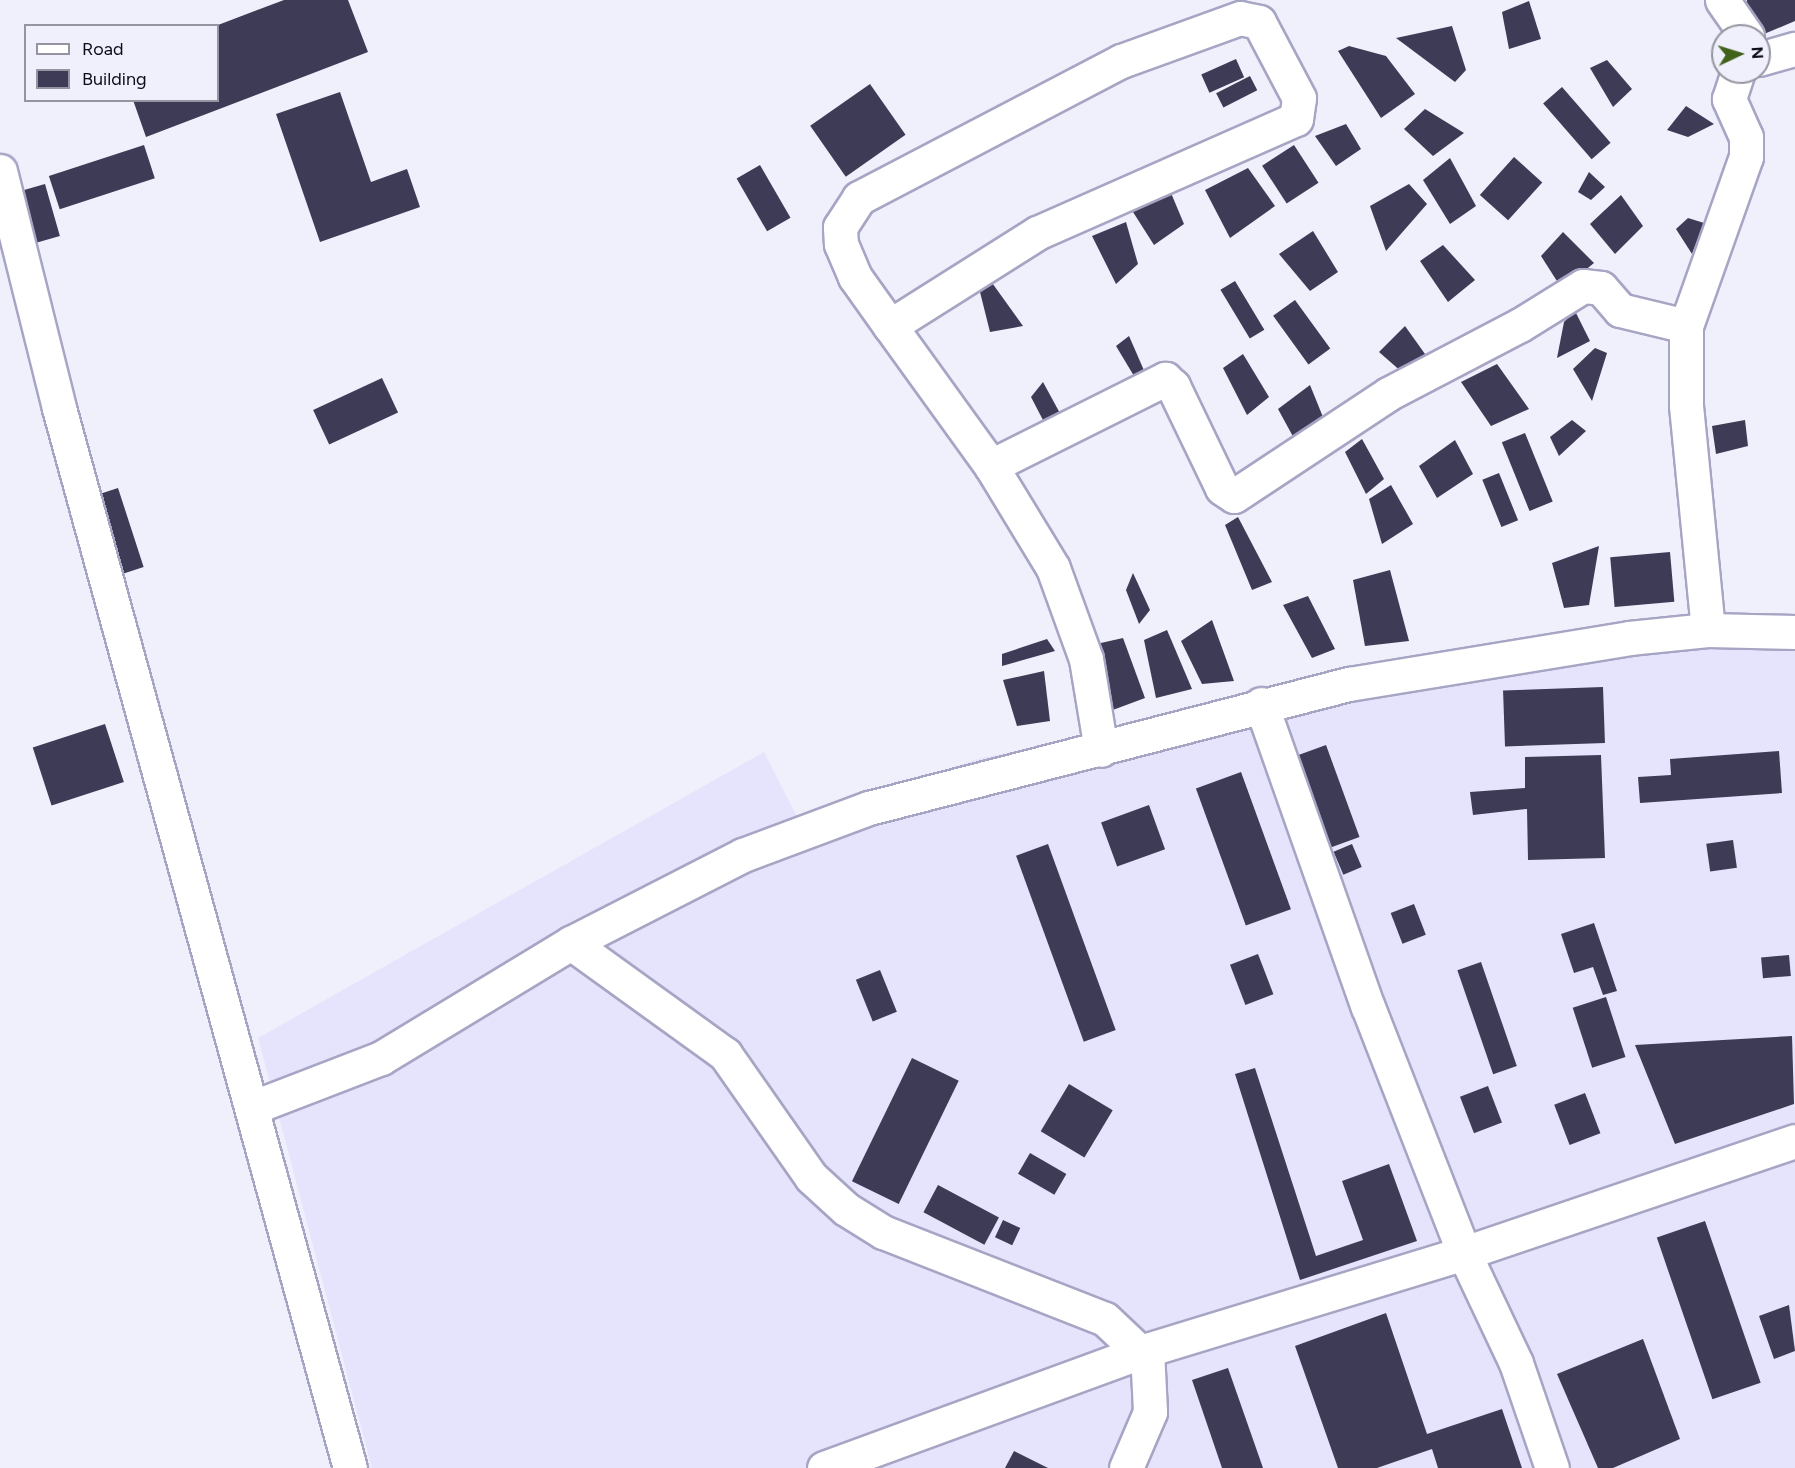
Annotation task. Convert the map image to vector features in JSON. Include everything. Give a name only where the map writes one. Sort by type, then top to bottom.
[{"type":"street","points":[[1722,0],[1735,24]]},
{"type":"street","points":[[890,326],[1037,233],[1296,119],[1299,98],[1259,22],[1240,18],[1121,61],[859,198],[840,227],[841,244],[855,277],[890,326],[991,466],[1068,602],[1086,659],[1101,750]]},
{"type":"street","points":[[1771,53],[1795,49]]},
{"type":"street","points":[[1708,630],[1686,405],[1686,326],[1746,157],[1746,136],[1730,99],[1738,84]]},
{"type":"street","points":[[0,171],[66,431],[254,1107],[350,1468]]},
{"type":"street","points":[[991,466],[1165,379],[1173,386],[1222,488],[1234,496],[1388,394],[1521,325],[1583,286],[1600,288],[1620,310],[1686,326]]},
{"type":"street","points":[[254,1107],[381,1058],[571,943],[743,855],[859,812],[1101,750],[1261,704],[1461,662],[1708,630],[1795,632]]},
{"type":"street","points":[[1261,704],[1368,1007],[1464,1253],[1516,1363],[1552,1468]]},
{"type":"street","points":[[571,943],[725,1054],[811,1177],[846,1209],[883,1232],[1105,1319],[1140,1352],[1464,1253],[1795,1141]]},
{"type":"street","points":[[1129,1467],[1150,1413],[1147,1350]]},
{"type":"street","points":[[824,1468],[1147,1350]]},
{"type":"shaded area","points":[[1776,636],[1795,642],[1795,1468],[372,1468],[258,1038],[764,752],[798,819],[981,758],[1266,705]]},
{"type":"building","points":[[284,0],[348,0],[368,52],[146,137],[134,102],[219,102],[219,25]]},
{"type":"building","points":[[1747,0],[1795,0],[1795,21],[1771,31],[1771,24],[1754,24],[1745,14]]},
{"type":"building","points":[[1529,1],[1541,39],[1509,49],[1502,12]]},
{"type":"building","points":[[1452,26],[1466,70],[1455,82],[1396,38]]},
{"type":"building","points":[[1349,46],[1386,56],[1415,94],[1381,118],[1338,51]]},
{"type":"building","points":[[1236,59],[1244,77],[1209,93],[1201,74]]},
{"type":"building","points":[[1607,60],[1632,89],[1613,107],[1590,68]]},
{"type":"building","points":[[1250,76],[1257,90],[1223,108],[1216,93]]},
{"type":"building","points":[[870,84],[906,135],[846,177],[810,126]]},
{"type":"building","points":[[1562,87],[1611,143],[1592,159],[1543,103]]},
{"type":"building","points":[[340,92],[371,182],[407,169],[420,207],[320,242],[276,114]]},
{"type":"building","points":[[1686,106],[1714,124],[1688,137],[1667,130]]},
{"type":"building","points":[[1425,109],[1464,133],[1433,156],[1404,129]]},
{"type":"building","points":[[1346,124],[1361,149],[1336,166],[1315,136]]},
{"type":"building","points":[[144,145],[155,178],[60,209],[49,176]]},
{"type":"building","points":[[1294,145],[1319,183],[1287,203],[1262,166]]},
{"type":"building","points":[[1514,157],[1542,182],[1508,220],[1480,195]]},
{"type":"building","points":[[1450,158],[1476,206],[1450,224],[1423,180]]},
{"type":"building","points":[[760,165],[790,218],[767,231],[737,178]]},
{"type":"building","points":[[1248,168],[1275,206],[1230,238],[1205,190]]},
{"type":"building","points":[[1589,172],[1605,187],[1591,200],[1578,192]]},
{"type":"building","points":[[45,184],[60,236],[22,247],[8,195]]},
{"type":"building","points":[[1409,184],[1427,204],[1386,251],[1370,206]]},
{"type":"building","points":[[1171,193],[1184,224],[1154,245],[1133,212]]},
{"type":"building","points":[[1621,195],[1643,226],[1615,254],[1590,224]]},
{"type":"building","points":[[1688,218],[1704,223],[1692,254],[1676,229]]},
{"type":"building","points":[[1126,222],[1138,264],[1116,284],[1092,236]]},
{"type":"building","points":[[1313,231],[1338,272],[1310,291],[1279,254]]},
{"type":"building","points":[[1563,232],[1594,263],[1562,289],[1541,256]]},
{"type":"building","points":[[1443,245],[1475,280],[1448,302],[1420,261]]},
{"type":"building","points":[[990,280],[1023,326],[990,332],[979,288]]},
{"type":"building","points":[[1235,281],[1264,330],[1250,339],[1220,290]]},
{"type":"building","points":[[1295,300],[1330,349],[1308,364],[1273,316]]},
{"type":"building","points":[[1575,311],[1590,341],[1557,358],[1564,322]]},
{"type":"building","points":[[1405,326],[1430,361],[1403,373],[1379,352]]},
{"type":"building","points":[[1129,336],[1146,375],[1137,381],[1116,346]]},
{"type":"building","points":[[1595,348],[1607,353],[1592,401],[1573,369]]},
{"type":"building","points":[[1243,354],[1269,397],[1247,415],[1223,368]]},
{"type":"building","points":[[1497,364],[1529,409],[1491,426],[1461,382]]},
{"type":"building","points":[[382,378],[398,412],[329,445],[313,410]]},
{"type":"building","points":[[1043,382],[1062,417],[1044,422],[1031,397]]},
{"type":"building","points":[[1310,385],[1327,427],[1296,442],[1278,409]]},
{"type":"building","points":[[1572,420],[1586,431],[1559,456],[1550,437]]},
{"type":"building","points":[[1745,420],[1748,446],[1716,454],[1712,426]]},
{"type":"building","points":[[1525,433],[1553,502],[1530,511],[1502,442]]},
{"type":"building","points":[[1362,439],[1384,479],[1366,494],[1345,452]]},
{"type":"building","points":[[1455,440],[1473,474],[1437,498],[1419,466]]},
{"type":"building","points":[[1499,473],[1518,520],[1501,527],[1482,480]]},
{"type":"building","points":[[1391,485],[1413,524],[1382,544],[1369,499]]},
{"type":"building","points":[[118,488],[144,567],[116,576],[90,497]]},
{"type":"building","points":[[1238,517],[1272,582],[1252,590],[1225,525]]},
{"type":"building","points":[[1599,546],[1589,605],[1564,608],[1552,563]]},
{"type":"building","points":[[1670,552],[1674,602],[1615,607],[1610,557]]},
{"type":"building","points":[[1390,570],[1409,641],[1365,646],[1353,580]]},
{"type":"building","points":[[1133,573],[1150,610],[1139,624],[1126,590]]},
{"type":"building","points":[[1308,596],[1335,649],[1312,658],[1283,605]]},
{"type":"building","points":[[1212,620],[1234,681],[1202,684],[1181,641]]},
{"type":"building","points":[[1167,630],[1192,689],[1156,698],[1144,640]]},
{"type":"building","points":[[1123,638],[1145,698],[1102,714],[1092,645]]},
{"type":"building","points":[[1047,639],[1055,651],[1002,666],[1002,654]]},
{"type":"building","points":[[1044,671],[1050,721],[1017,726],[1003,680]]},
{"type":"building","points":[[1603,687],[1605,743],[1505,746],[1503,690]]},
{"type":"building","points":[[105,724],[124,782],[52,805],[33,747]]},
{"type":"building","points":[[1326,745],[1360,837],[1324,850],[1290,758]]},
{"type":"building","points":[[1779,751],[1782,793],[1640,803],[1638,777],[1671,775],[1670,759]]},
{"type":"building","points":[[1601,755],[1605,858],[1528,860],[1527,809],[1473,815],[1470,792],[1525,788],[1525,757]]},
{"type":"building","points":[[1241,772],[1291,909],[1246,926],[1196,788]]},
{"type":"building","points":[[1149,805],[1165,849],[1117,867],[1101,822]]},
{"type":"building","points":[[1733,840],[1737,868],[1710,871],[1706,844]]},
{"type":"building","points":[[1048,844],[1116,1030],[1084,1042],[1016,856]]},
{"type":"building","points":[[1352,844],[1362,867],[1343,875],[1334,852]]},
{"type":"building","points":[[1414,904],[1426,935],[1402,944],[1391,913]]},
{"type":"building","points":[[1594,923],[1617,991],[1603,995],[1593,967],[1574,973],[1561,934]]},
{"type":"building","points":[[1258,954],[1273,994],[1245,1005],[1230,965]]},
{"type":"building","points":[[1789,955],[1791,976],[1763,978],[1761,957]]},
{"type":"building","points":[[1481,962],[1517,1066],[1493,1074],[1457,970]]},
{"type":"building","points":[[880,970],[897,1012],[873,1021],[856,980]]},
{"type":"building","points":[[1606,997],[1625,1057],[1592,1068],[1573,1008]]},
{"type":"building","points":[[1792,1036],[1794,1104],[1675,1144],[1635,1045]]},
{"type":"building","points":[[912,1058],[959,1081],[899,1204],[852,1181]]},
{"type":"building","points":[[1255,1068],[1316,1256],[1363,1240],[1342,1181],[1389,1164],[1417,1241],[1300,1280],[1235,1074]]},
{"type":"building","points":[[1069,1084],[1113,1110],[1084,1157],[1041,1131]]},
{"type":"building","points":[[1488,1086],[1502,1122],[1474,1133],[1460,1097]]},
{"type":"building","points":[[1585,1093],[1600,1133],[1570,1145],[1554,1105]]},
{"type":"building","points":[[1030,1153],[1066,1174],[1054,1195],[1018,1174]]},
{"type":"building","points":[[938,1185],[999,1217],[984,1245],[923,1212]]},
{"type":"building","points":[[1003,1220],[1020,1228],[1012,1245],[995,1237]]},
{"type":"building","points":[[1705,1221],[1761,1383],[1712,1399],[1657,1238]]},
{"type":"building","points":[[1789,1305],[1795,1351],[1774,1359],[1759,1316]]},
{"type":"building","points":[[1386,1313],[1427,1434],[1502,1409],[1522,1468],[1438,1468],[1432,1449],[1377,1468],[1338,1468],[1295,1346]]},
{"type":"building","points":[[1643,1339],[1680,1439],[1613,1468],[1598,1468],[1557,1374]]},
{"type":"building","points":[[1228,1368],[1263,1468],[1222,1468],[1192,1380]]},
{"type":"building","points":[[1014,1451],[1048,1468],[1005,1468]]}]
